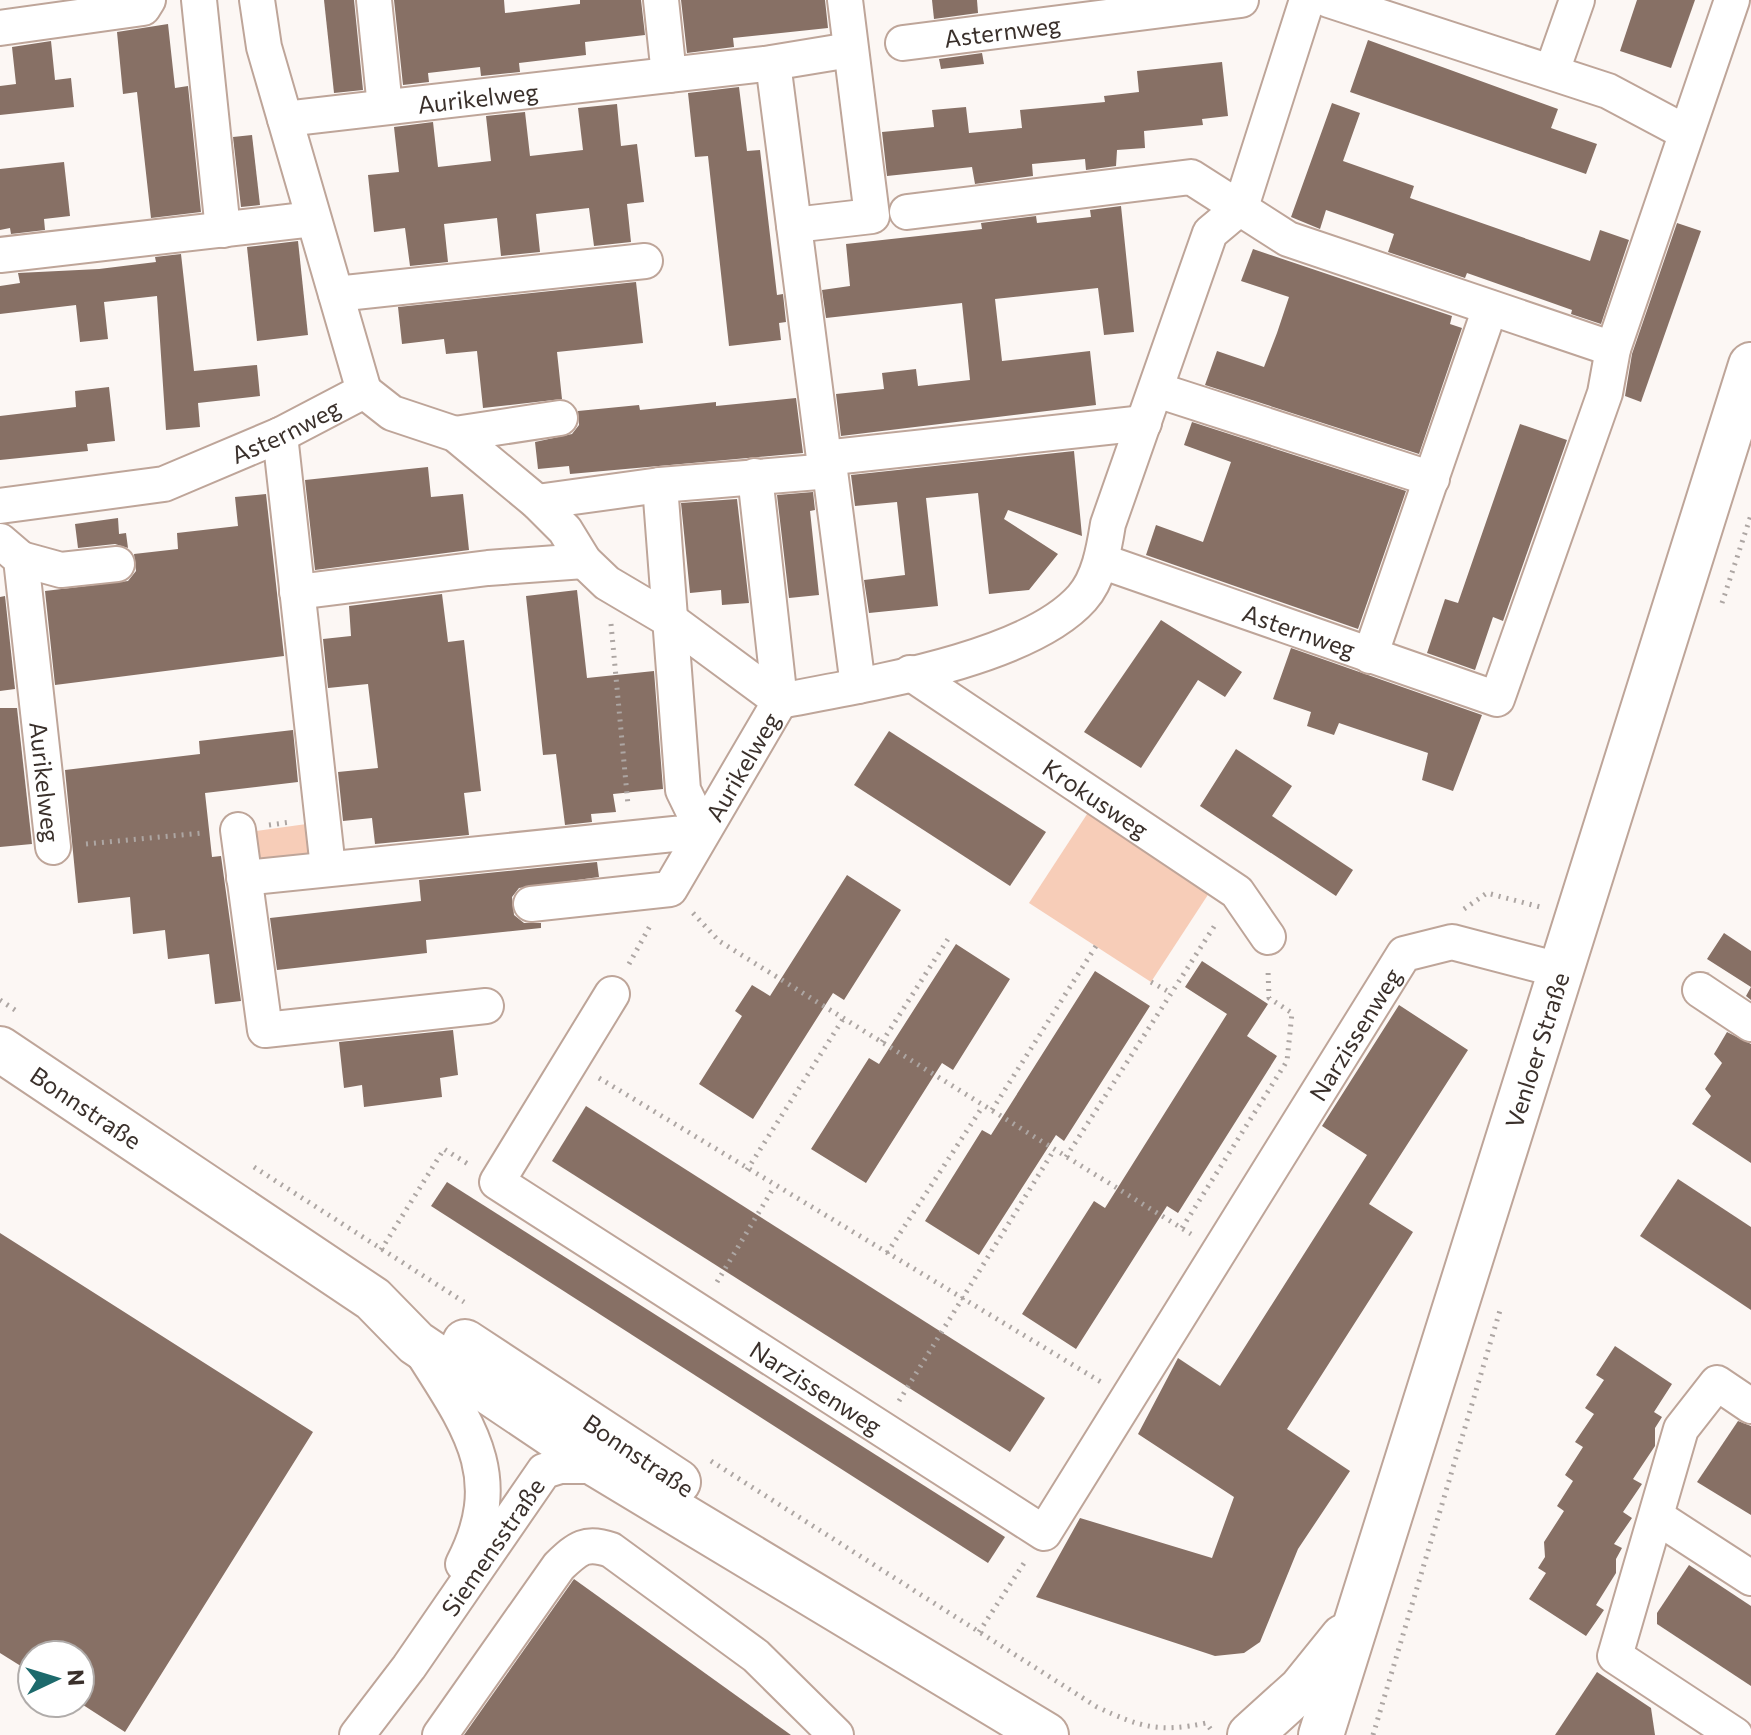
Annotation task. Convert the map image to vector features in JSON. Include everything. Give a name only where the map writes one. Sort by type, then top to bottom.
[{"type":"main road","name":"Venloer Straße","points":[[1321,1735],[1751,365]]},
{"type":"main road","name":"Bonnstraße","points":[[0,1049],[373,1299],[416,1343],[599,1466],[1046,1735]]},
{"type":"main road","name":"Bonnstraße","points":[[373,1299],[413,1310],[555,1398],[754,1533],[888,1639]]},
{"type":"main road","points":[[1250,1735],[1301,1689],[1357,1620]]},
{"type":"street","points":[[15,18],[143,8],[148,0]]},
{"type":"street","points":[[199,0],[223,230]]},
{"type":"street","points":[[256,0],[264,47],[364,391]]},
{"type":"street","points":[[374,0],[385,107]]},
{"type":"street","points":[[661,0],[669,75]]},
{"type":"street","points":[[794,225],[872,216],[845,0]]},
{"type":"street","name":"Asternweg","points":[[903,43],[1100,10],[1241,0]]},
{"type":"street","points":[[755,476],[780,701],[858,686],[1000,648],[1053,625],[1084,596],[1101,561],[1108,524],[1210,233],[1241,207],[1307,0]]},
{"type":"street","points":[[1329,0],[1608,91],[1685,132]]},
{"type":"street","points":[[1552,71],[1577,0]]},
{"type":"street","points":[[907,212],[1191,177],[1288,239],[1613,349],[1732,0]]},
{"type":"street","name":"Aurikelweg","points":[[285,119],[773,63],[850,50]]},
{"type":"street","points":[[773,63],[858,686]]},
{"type":"street","points":[[0,255],[313,219]]},
{"type":"street","points":[[336,294],[645,261]]},
{"type":"street","points":[[1370,656],[1490,308]]},
{"type":"street","name":"Asternweg","points":[[1101,561],[1497,699],[1605,393],[1613,349]]},
{"type":"street","points":[[1157,390],[1432,479]]},
{"type":"street","name":"Asternweg","points":[[0,506],[164,484],[280,435],[364,391],[392,413],[455,434],[537,502],[565,530],[595,572],[673,622],[780,701]]},
{"type":"street","points":[[455,434],[560,418]]},
{"type":"street","points":[[537,502],[1144,423]]},
{"type":"street","points":[[280,435],[328,868]]},
{"type":"street","points":[[660,485],[673,622],[670,660],[683,790],[703,831]]},
{"type":"street","points":[[11,550],[61,570],[117,564]]},
{"type":"street","name":"Aurikelweg","points":[[11,550],[53,847]]},
{"type":"street","points":[[297,592],[488,568],[595,572]]},
{"type":"street","name":"Krokusweg","points":[[910,673],[1237,892],[1268,937]]},
{"type":"street","name":"Aurikelweg","points":[[670,889],[780,701]]},
{"type":"street","points":[[238,830],[265,1030],[486,1006]]},
{"type":"street","name":"Aurikelweg","points":[[244,878],[703,831]]},
{"type":"street","points":[[531,904],[670,889]]},
{"type":"street","name":"Narzissenweg","points":[[497,1182],[1044,1533],[1404,954],[1452,942],[1563,971]]},
{"type":"street","points":[[1700,990],[1751,1024]]},
{"type":"street","points":[[497,1182],[612,994]]},
{"type":"street","name":"Siemensstraße","points":[[409,1667],[475,1540],[485,1488],[482,1463],[470,1427],[416,1343]]},
{"type":"street","points":[[1735,1735],[1615,1656],[1681,1429],[1717,1383],[1751,1406]]},
{"type":"street","name":"Siemensstraße","points":[[357,1735],[409,1667],[544,1471],[560,1466],[599,1466]]},
{"type":"street","points":[[1657,1517],[1751,1578]]},
{"type":"street","points":[[440,1735],[559,1566],[579,1547],[594,1544],[611,1550],[756,1656],[836,1735]]},
{"type":"path","points":[[595,572],[631,838]]},
{"type":"path","name":"Aurikelweg","points":[[53,847],[238,830],[322,818]]},
{"type":"path","points":[[612,994],[670,889],[719,941],[845,1016],[983,1106],[1219,1252]]},
{"type":"path","points":[[1066,1157],[1237,892]]},
{"type":"path","points":[[1452,942],[1458,913],[1487,893],[1580,917]]},
{"type":"path","points":[[1182,1228],[1287,1061],[1292,1013],[1269,998],[1268,937]]},
{"type":"path","points":[[882,1042],[948,939]]},
{"type":"path","points":[[991,1111],[1096,946]]},
{"type":"path","points":[[1151,982],[1171,993]]},
{"type":"path","points":[[747,1170],[845,1016]]},
{"type":"path","points":[[571,1061],[774,1187],[1128,1398]]},
{"type":"path","points":[[887,1253],[983,1106]]},
{"type":"path","points":[[381,1250],[444,1149],[497,1182]]},
{"type":"path","points":[[882,1429],[1054,1150]]},
{"type":"path","points":[[699,1312],[774,1187]]},
{"type":"path","points":[[979,1632],[1044,1533]]},
{"type":"shaded area","points":[[1091,808],[1213,887],[1151,982],[1029,903]]},
{"type":"shaded area","points":[[321,822],[326,864],[261,871],[256,831]]},
{"type":"building","points":[[324,0],[354,0],[363,90],[334,93]]},
{"type":"building","points":[[394,0],[504,0],[505,13],[580,4],[580,0],[641,0],[645,35],[585,42],[586,55],[519,63],[520,72],[481,76],[480,67],[428,73],[429,82],[403,85]]},
{"type":"building","points":[[681,0],[825,0],[828,28],[733,38],[734,47],[687,53]]},
{"type":"building","points":[[932,0],[977,0],[978,13],[934,19]]},
{"type":"building","points":[[1637,0],[1695,0],[1671,68],[1620,51]]},
{"type":"building","points":[[168,24],[175,88],[188,86],[201,212],[151,218],[137,92],[123,94],[117,32]]},
{"type":"building","points":[[1368,40],[1558,109],[1551,128],[1597,144],[1586,174],[1350,92]]},
{"type":"building","points":[[51,41],[55,80],[71,78],[74,107],[0,115],[0,86],[16,84],[12,47]]},
{"type":"building","points":[[982,53],[984,64],[941,69],[939,59]]},
{"type":"building","points":[[1222,62],[1228,116],[1202,119],[1203,125],[1144,131],[1145,148],[1117,150],[1116,166],[1086,170],[1085,159],[1032,164],[1033,176],[975,184],[972,167],[887,176],[882,132],[934,127],[932,110],[966,107],[969,133],[1022,128],[1020,110],[1105,102],[1104,96],[1139,92],[1137,71]]},
{"type":"building","points":[[739,87],[747,151],[760,150],[777,295],[783,294],[786,322],[779,323],[781,340],[729,346],[708,156],[695,157],[688,93]]},
{"type":"building","points":[[1332,103],[1360,113],[1343,161],[1414,186],[1410,198],[1590,261],[1600,230],[1629,240],[1601,324],[1571,314],[1572,310],[1467,273],[1465,278],[1388,252],[1394,234],[1326,210],[1320,229],[1291,217]]},
{"type":"building","points":[[617,104],[621,146],[637,144],[644,202],[627,204],[631,242],[594,246],[589,208],[536,214],[540,252],[501,256],[497,218],[444,224],[448,262],[410,266],[405,228],[374,232],[368,175],[399,172],[394,127],[433,122],[438,167],[491,161],[486,116],[525,112],[530,156],[583,150],[578,108]]},
{"type":"building","points":[[252,135],[260,205],[241,207],[233,137]]},
{"type":"building","points":[[64,162],[70,216],[44,219],[45,230],[11,234],[10,228],[0,230],[0,169]]},
{"type":"building","points":[[1121,206],[1134,332],[1104,335],[1098,288],[995,299],[1002,361],[1090,351],[1096,405],[841,436],[836,394],[884,389],[882,373],[916,369],[918,386],[970,380],[962,303],[826,318],[822,290],[850,286],[846,244],[982,229],[981,223],[1036,216],[1037,223],[1091,217],[1090,210]]},
{"type":"building","points":[[1677,223],[1701,231],[1641,402],[1625,396],[1632,354]]},
{"type":"building","points":[[298,241],[308,335],[257,341],[247,247]]},
{"type":"building","points":[[1253,249],[1452,316],[1450,324],[1462,328],[1419,454],[1205,385],[1217,351],[1264,367],[1277,333],[1289,297],[1241,281]]},
{"type":"building","points":[[181,254],[194,371],[257,365],[260,396],[198,403],[200,427],[166,430],[157,296],[104,302],[108,339],[80,342],[76,305],[0,314],[0,286],[20,283],[18,273],[99,269],[156,262],[155,257]]},
{"type":"building","points":[[636,282],[643,343],[557,352],[562,399],[483,408],[477,351],[446,354],[444,339],[402,344],[398,307]]},
{"type":"building","points":[[109,387],[115,441],[87,444],[88,451],[0,460],[0,416],[76,407],[75,391]]},
{"type":"building","points":[[796,398],[803,453],[570,474],[569,466],[538,469],[535,442],[572,434],[579,425],[578,411],[639,405],[640,410],[716,402],[716,406]]},
{"type":"building","points":[[1192,422],[1406,491],[1358,629],[1146,555],[1156,525],[1203,542],[1231,462],[1184,445]]},
{"type":"building","points":[[1520,424],[1567,440],[1503,621],[1493,617],[1475,670],[1427,653],[1445,599],[1458,603]]},
{"type":"building","points":[[1074,451],[1082,536],[1008,510],[1004,519],[1058,554],[1029,590],[989,594],[978,493],[926,498],[938,606],[869,613],[864,580],[905,575],[897,502],[855,506],[851,475]]},
{"type":"building","points":[[428,467],[431,497],[463,494],[469,550],[315,570],[305,480]]},
{"type":"building","points":[[813,492],[815,510],[810,511],[819,595],[789,598],[777,495]]},
{"type":"building","points":[[266,494],[284,656],[55,685],[45,591],[128,581],[136,571],[134,554],[178,549],[177,533],[238,526],[235,497]]},
{"type":"building","points":[[737,499],[749,603],[722,605],[721,590],[690,593],[681,503]]},
{"type":"building","points":[[118,518],[119,534],[126,533],[128,548],[115,544],[78,548],[75,524]]},
{"type":"building","points":[[577,590],[587,678],[654,671],[663,789],[613,794],[616,812],[591,814],[592,822],[565,825],[556,754],[543,755],[526,596]]},
{"type":"building","points":[[442,594],[448,642],[464,640],[481,791],[464,793],[469,835],[375,844],[372,818],[343,821],[338,772],[378,768],[368,684],[328,688],[323,639],[351,636],[349,606]]},
{"type":"building","points":[[5,596],[15,689],[0,691],[0,597]]},
{"type":"building","points":[[1161,620],[1242,672],[1225,697],[1198,680],[1141,768],[1084,732]]},
{"type":"building","points":[[1291,648],[1482,715],[1453,791],[1422,780],[1428,753],[1339,723],[1334,735],[1307,726],[1311,712],[1273,699]]},
{"type":"building","points":[[0,708],[17,708],[32,844],[0,847]]},
{"type":"building","points":[[293,730],[298,782],[205,793],[212,857],[221,856],[241,1001],[215,1004],[209,954],[168,959],[165,930],[133,934],[130,897],[78,903],[65,770],[200,754],[199,741]]},
{"type":"building","points":[[889,731],[1046,832],[1010,886],[854,785]]},
{"type":"building","points":[[1236,749],[1292,786],[1272,816],[1353,870],[1336,896],[1200,806]]},
{"type":"building","points":[[597,862],[599,877],[519,888],[512,897],[514,915],[524,923],[541,923],[541,928],[426,940],[427,953],[277,970],[270,918],[421,901],[419,880]]},
{"type":"building","points":[[847,875],[901,910],[844,1000],[833,993],[753,1119],[699,1084],[742,1016],[735,1011],[752,985],[770,996]]},
{"type":"building","points":[[1724,933],[1751,951],[1751,987],[1707,959]]},
{"type":"building","points":[[956,944],[1010,979],[953,1070],[942,1063],[866,1183],[811,1149],[869,1058],[879,1064]]},
{"type":"building","points":[[1202,961],[1268,1004],[1247,1036],[1277,1056],[1178,1213],[1167,1206],[1076,1349],[1022,1314],[1094,1201],[1105,1208],[1227,1014],[1185,987]]},
{"type":"building","points":[[1095,971],[1150,1006],[1064,1141],[1056,1135],[979,1255],[925,1221],[982,1130],[991,1135]]},
{"type":"building","points":[[1399,1005],[1468,1050],[1369,1204],[1413,1232],[1287,1429],[1350,1471],[1298,1549],[1260,1642],[1244,1653],[1215,1656],[1036,1597],[1080,1518],[1212,1558],[1234,1497],[1138,1434],[1178,1358],[1220,1386],[1367,1155],[1322,1126]]},
{"type":"building","points":[[453,1030],[458,1075],[440,1078],[442,1097],[364,1107],[362,1085],[344,1088],[339,1042]]},
{"type":"building","points":[[1727,1032],[1751,1044],[1751,1163],[1692,1124],[1711,1096],[1705,1089],[1722,1063],[1714,1054]]},
{"type":"building","points":[[586,1106],[1045,1398],[1010,1452],[552,1161]]},
{"type":"building","points":[[1678,1179],[1751,1227],[1751,1310],[1640,1236]]},
{"type":"building","points":[[447,1182],[1005,1537],[988,1563],[431,1206]]},
{"type":"building","points":[[0,1233],[313,1432],[125,1732],[96,1713],[96,1639],[16,1639],[16,1663],[0,1653]]},
{"type":"building","points":[[1615,1346],[1672,1384],[1654,1412],[1662,1417],[1655,1428],[1655,1446],[1633,1479],[1642,1484],[1623,1512],[1632,1518],[1614,1544],[1622,1548],[1616,1559],[1616,1573],[1596,1605],[1604,1610],[1586,1636],[1529,1599],[1546,1573],[1538,1568],[1545,1557],[1544,1542],[1564,1511],[1557,1506],[1573,1481],[1565,1475],[1583,1447],[1575,1442],[1594,1414],[1585,1408],[1604,1380],[1596,1375]]},
{"type":"building","points":[[1738,1421],[1751,1426],[1751,1515],[1697,1482]]},
{"type":"building","points":[[1689,1565],[1751,1606],[1751,1686],[1657,1624],[1657,1613]]},
{"type":"building","points":[[574,1579],[791,1735],[464,1735]]},
{"type":"building","points":[[1597,1672],[1651,1708],[1655,1735],[1555,1735]]}]
